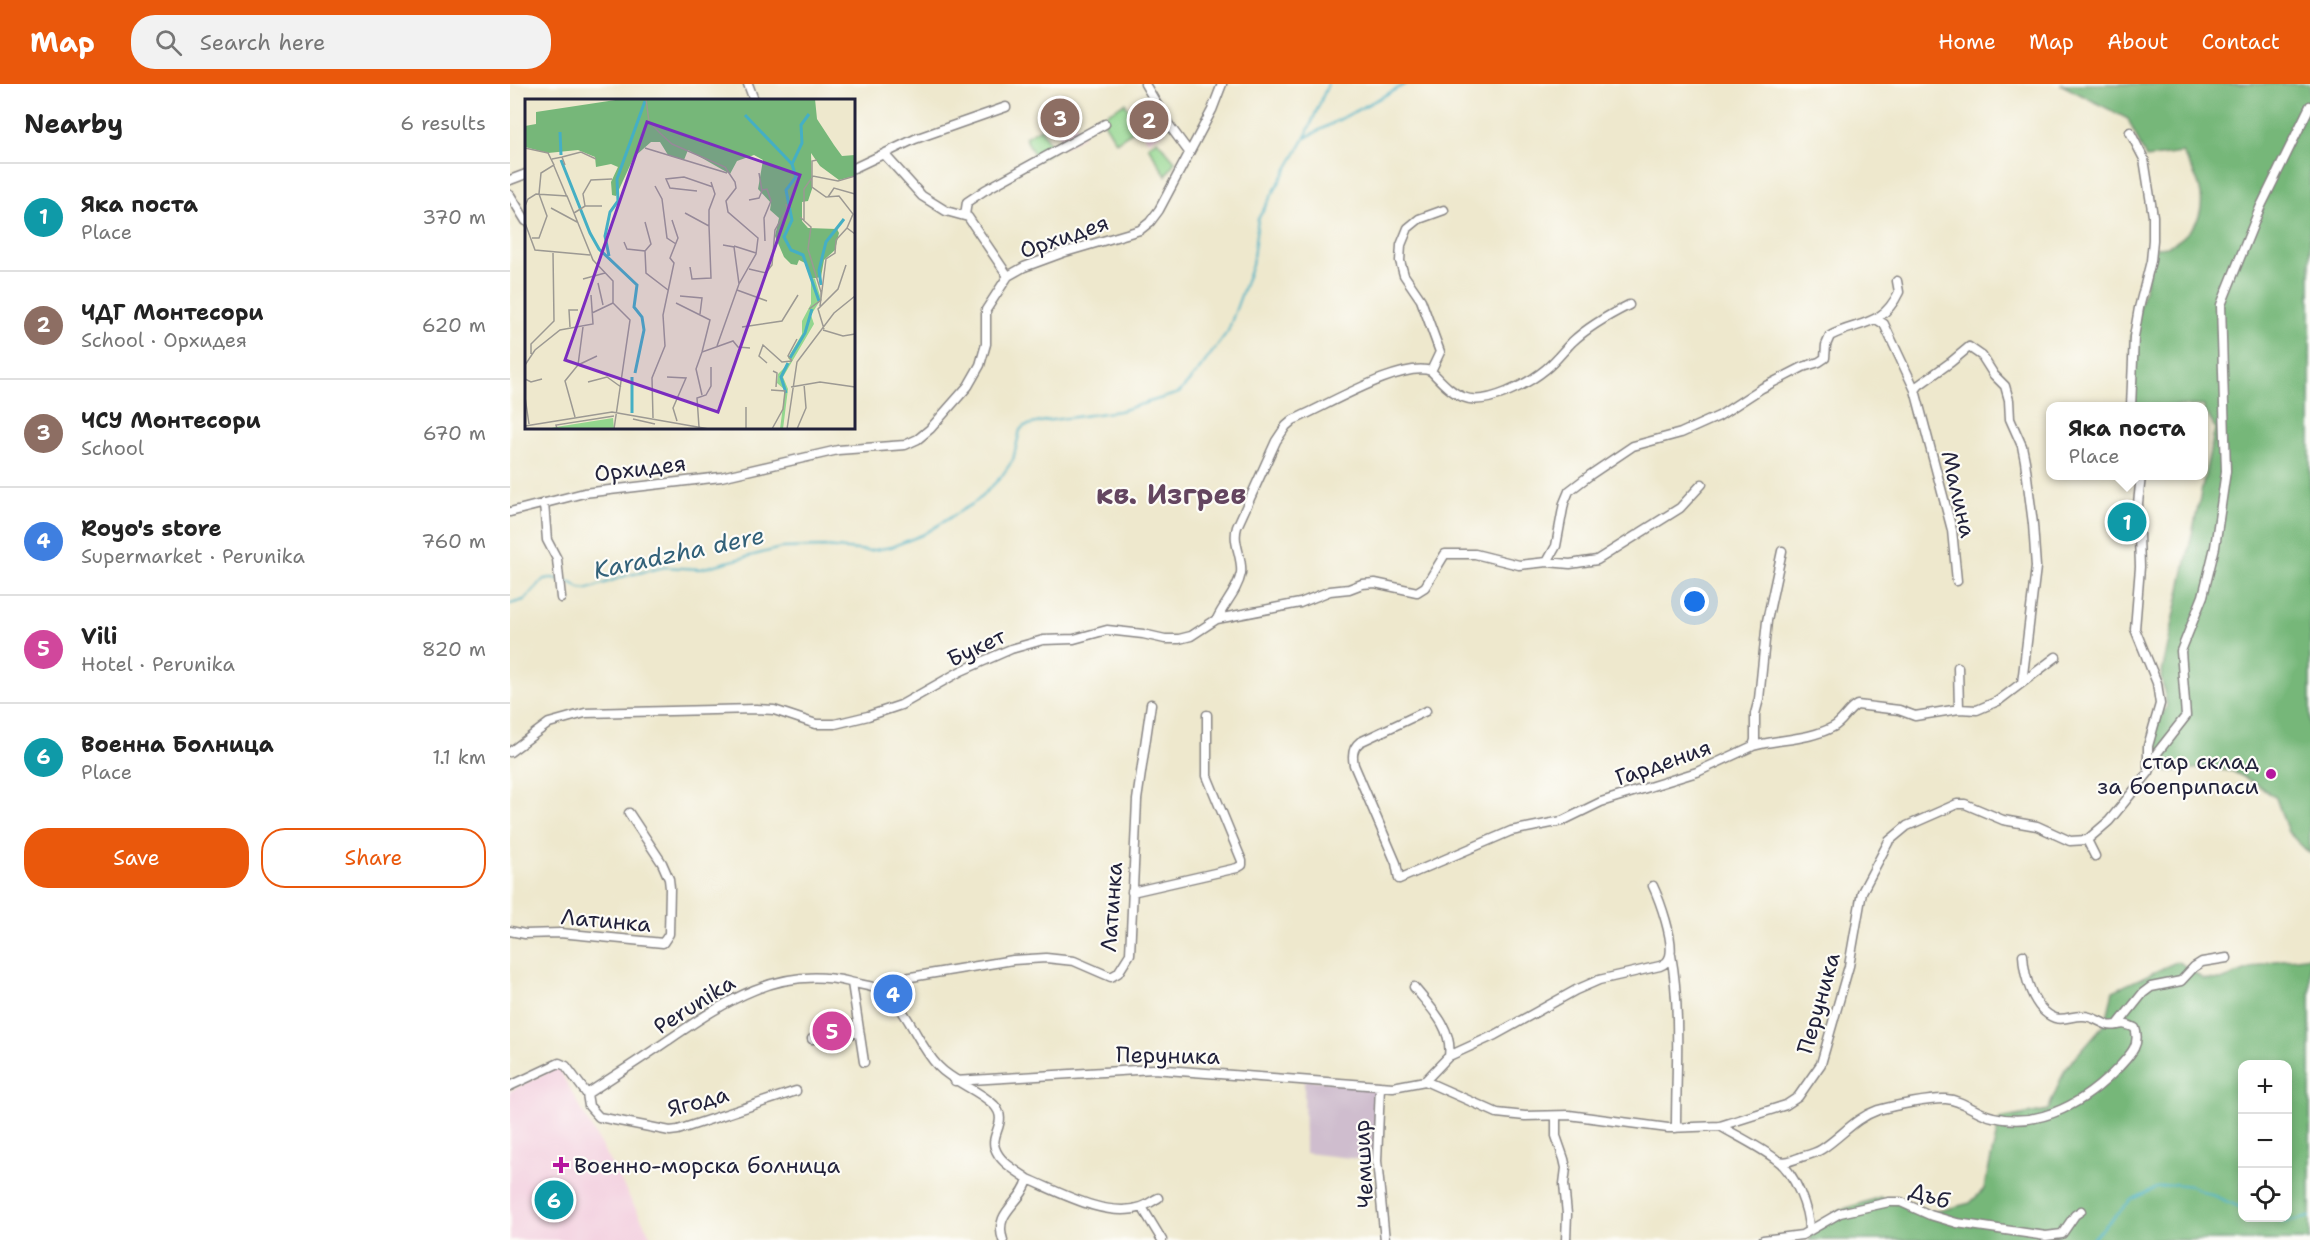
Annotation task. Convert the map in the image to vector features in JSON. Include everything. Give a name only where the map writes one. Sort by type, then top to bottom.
[{"type":"street","points":[[748,84],[754,99]]},
{"type":"street","points":[[1145,84],[1169,125],[1189,152]]},
{"type":"street","name":"Орхидея","points":[[510,512],[584,493],[721,477],[838,450],[905,445],[918,439],[930,429],[968,386],[980,365],[986,344],[986,310],[1008,276],[1024,267],[1062,253],[1140,230],[1150,222],[1159,210],[1212,110],[1222,84]]},
{"type":"street","points":[[2095,856],[2087,840],[2109,821],[2149,772],[2157,753],[2186,716],[2181,651],[2203,596],[2216,547],[2226,471],[2221,305],[2260,208],[2310,106]]},
{"type":"street","points":[[855,168],[915,139],[1006,107]]},
{"type":"street","points":[[965,215],[967,202],[985,190],[1105,124]]},
{"type":"street","points":[[2130,132],[2144,159],[2153,240],[2151,261],[2134,337],[2131,402]]},
{"type":"street","points":[[884,154],[922,196],[946,211],[965,215],[1008,276]]},
{"type":"street","points":[[510,180],[525,174]]},
{"type":"street","points":[[510,195],[525,219]]},
{"type":"street","points":[[1431,371],[1440,352],[1421,300],[1404,275],[1400,261],[1401,245],[1408,228],[1419,219],[1444,210]]},
{"type":"street","points":[[1702,484],[1680,508],[1597,560],[1570,564],[1547,562],[1556,546],[1564,503],[1569,491],[1633,446],[1681,433],[1719,416],[1762,388],[1803,366],[1819,362],[1825,358],[1826,345],[1830,336],[1876,319],[1894,302],[1899,292],[1897,281]]},
{"type":"street","points":[[1217,620],[1241,573],[1242,561],[1235,534],[1237,527],[1276,441],[1286,426],[1365,386],[1404,372],[1424,368],[1431,371],[1443,384],[1463,398],[1494,397],[1535,378],[1573,341],[1601,319],[1629,305]]},
{"type":"street","points":[[1876,319],[1884,324],[1915,390]]},
{"type":"street","points":[[1915,390],[1918,384],[1951,363],[1969,347],[1982,356],[1994,375],[2005,386],[2010,400],[2010,419],[2022,446],[2025,461],[2035,556],[2035,577],[2022,683]]},
{"type":"street","name":"Малина","points":[[1915,390],[1952,530],[1957,581]]},
{"type":"street","points":[[2141,480],[2138,503],[2140,567],[2135,629],[2157,683],[2160,704],[2148,746],[2149,772]]},
{"type":"street","points":[[544,503],[546,533],[557,559],[561,598]]},
{"type":"street","points":[[1753,746],[1766,631],[1782,550]]},
{"type":"street","name":"Букет","points":[[510,752],[549,723],[585,713],[756,709],[774,710],[816,724],[835,724],[901,705],[962,671],[1023,645],[1043,640],[1074,639],[1107,630],[1179,639],[1191,636],[1217,620],[1300,603],[1330,591],[1349,589],[1362,584],[1374,582],[1409,592],[1417,592],[1425,587],[1445,554],[1475,554],[1519,565],[1547,562]]},
{"type":"street","points":[[1958,667],[1959,709],[1977,710],[1988,706],[2056,657]]},
{"type":"street","name":"Латинка","points":[[883,991],[899,979],[1013,960],[1046,958],[1074,961],[1111,977],[1118,974],[1130,954],[1137,800],[1151,704]]},
{"type":"street","name":"Гардения","points":[[1426,711],[1360,742],[1353,752],[1354,765],[1396,863],[1399,879],[1511,831],[1562,821],[1601,802],[1697,772],[1753,746],[1831,729],[1857,705],[1899,710],[1915,716],[1959,709]]},
{"type":"street","points":[[1132,892],[1242,865],[1207,776],[1207,715]]},
{"type":"street","name":"Перуника","points":[[955,1081],[1153,1069],[1394,1087],[1425,1082],[1497,1113],[1556,1117],[1569,1115],[1676,1128],[1720,1126],[1786,1105],[1798,1097],[1821,1064],[1849,966],[1862,892],[1889,841],[1907,826],[1951,806],[1965,804],[2003,820],[2037,826],[2070,841],[2087,840]]},
{"type":"street","name":"Латинка","points":[[510,931],[525,934],[560,933],[663,943],[669,934],[669,879],[663,863],[629,813]]},
{"type":"street","points":[[1653,886],[1666,924],[1674,970],[1677,1043],[1676,1128]]},
{"type":"street","points":[[1425,1082],[1449,1056],[1495,1035],[1576,990],[1599,980],[1660,966],[1667,963],[1671,955]]},
{"type":"street","points":[[1720,1126],[1779,1161],[1790,1162],[1819,1151],[1845,1129],[1878,1110],[1948,1099],[1993,1117],[2011,1120],[2046,1116],[2062,1111],[2078,1102],[2109,1077],[2132,1053],[2137,1036],[2135,1028],[2119,1023],[2108,1025],[2099,1019],[2081,1015],[2063,1019],[2054,1018],[2041,1007],[2030,989],[2024,972],[2023,955]]},
{"type":"street","points":[[2119,1023],[2143,993],[2151,987],[2181,981],[2194,966],[2202,962],[2227,958]]},
{"type":"street","name":"Perunika","points":[[587,1094],[690,1024],[750,990],[817,976],[883,991]]},
{"type":"street","points":[[852,983],[864,1062]]},
{"type":"street","points":[[1414,987],[1442,1023],[1449,1037],[1449,1056]]},
{"type":"street","points":[[883,991],[903,1013],[937,1065],[955,1081],[990,1101],[996,1108],[1000,1118],[999,1130],[994,1141],[995,1148],[1004,1162],[1028,1179],[1101,1207],[1115,1210],[1142,1207],[1158,1198]]},
{"type":"street","points":[[812,1039],[859,1032]]},
{"type":"street","points":[[510,1086],[559,1062],[566,1066],[587,1094]]},
{"type":"street","name":"Чемшир","points":[[1380,1086],[1377,1152],[1385,1240]]},
{"type":"street","name":"Ягода","points":[[587,1094],[589,1106],[599,1117],[670,1131],[796,1091]]},
{"type":"street","points":[[1556,1117],[1556,1136],[1566,1168],[1564,1184],[1567,1214],[1566,1240]]},
{"type":"street","points":[[1779,1161],[1801,1195],[1809,1215],[1809,1231]]},
{"type":"street","points":[[1003,1240],[1000,1224],[1006,1212],[1025,1190],[1028,1179]]},
{"type":"street","name":"Дъб","points":[[1763,1240],[1791,1238],[1809,1231],[1840,1213],[1888,1202],[1901,1203],[1958,1223],[2046,1236],[2062,1234],[2075,1215],[2081,1211]]},
{"type":"street","points":[[1142,1207],[1162,1240]]},
{"type":"shaded area","points":[[1059,95],[1066,108],[1068,107],[1072,113],[1070,115],[1083,136],[1065,147],[1042,105]]},
{"type":"shaded area","points":[[1141,98],[1149,110],[1152,108],[1166,131],[1148,141],[1129,105]]},
{"type":"shaded area","name":"Военно-морска болница","points":[[558,1067],[653,1240],[510,1240],[510,1091]]},
{"type":"shaded area","points":[[1304,1079],[1380,1086],[1377,1161],[1305,1153]]},
{"type":"green space","points":[[2060,84],[2310,84],[2310,854],[2288,832],[2276,798],[2253,782],[2232,771],[2201,768],[2168,772],[2150,767],[2153,731],[2167,706],[2161,677],[2204,480],[2208,480],[2208,460],[2215,428],[2208,416],[2208,402],[2133,402],[2131,337],[2156,247],[2176,242],[2194,225],[2199,215],[2201,194],[2194,173],[2182,153],[2146,158],[2128,119]]},
{"type":"green space","points":[[1125,103],[1139,127],[1116,142],[1101,117]]},
{"type":"green space","points":[[1041,128],[1053,151],[1037,160],[1025,137]]},
{"type":"green space","points":[[1157,140],[1175,161],[1166,176],[1148,146]]},
{"type":"green space","points":[[2310,956],[2310,1240],[1809,1240],[1815,1228],[1838,1211],[1880,1197],[1927,1214],[1970,1203],[1984,1189],[2000,1119],[2048,1110],[2065,1069],[2106,1022],[2113,991],[2178,961],[2203,979],[2221,980],[2269,962]]},
{"type":"waterway","name":"Karadzha dere","points":[[510,604],[524,600],[544,579],[553,578],[588,589],[625,576],[665,567],[700,569],[781,548],[825,547],[869,551],[891,547],[922,535],[977,501],[1001,477],[1013,460],[1020,430],[1024,426],[1119,411],[1179,393],[1228,331],[1252,265],[1258,219],[1305,138],[1328,84]]},
{"type":"waterway","points":[[1305,138],[1406,84]]},
{"type":"waterway","points":[[2091,1240],[2131,1200],[2156,1188],[2175,1184],[2191,1186],[2238,1206]]},
{"type":"waterway","points":[[2292,1221],[2310,1217]]},
{"type":"place","name":"ЧСУ Монтесори","points":[[1060,118]]},
{"type":"place","name":"ЧДГ Монтесори","points":[[1149,120]]},
{"type":"place","name":"Яка поста","points":[[2127,522]]},
{"type":"place","name":"стар склад за боеприпаси","points":[[2271,774]]},
{"type":"place","name":"Royo's store","points":[[893,994]]},
{"type":"place","name":"Vili","points":[[832,1031]]},
{"type":"place","name":"Военно-морска болница","points":[[561,1165]]},
{"type":"place","name":"Военна Болница","points":[[554,1200]]},
{"type":"district","name":"кв. Изгрев","points":[[1171,494]]}]
